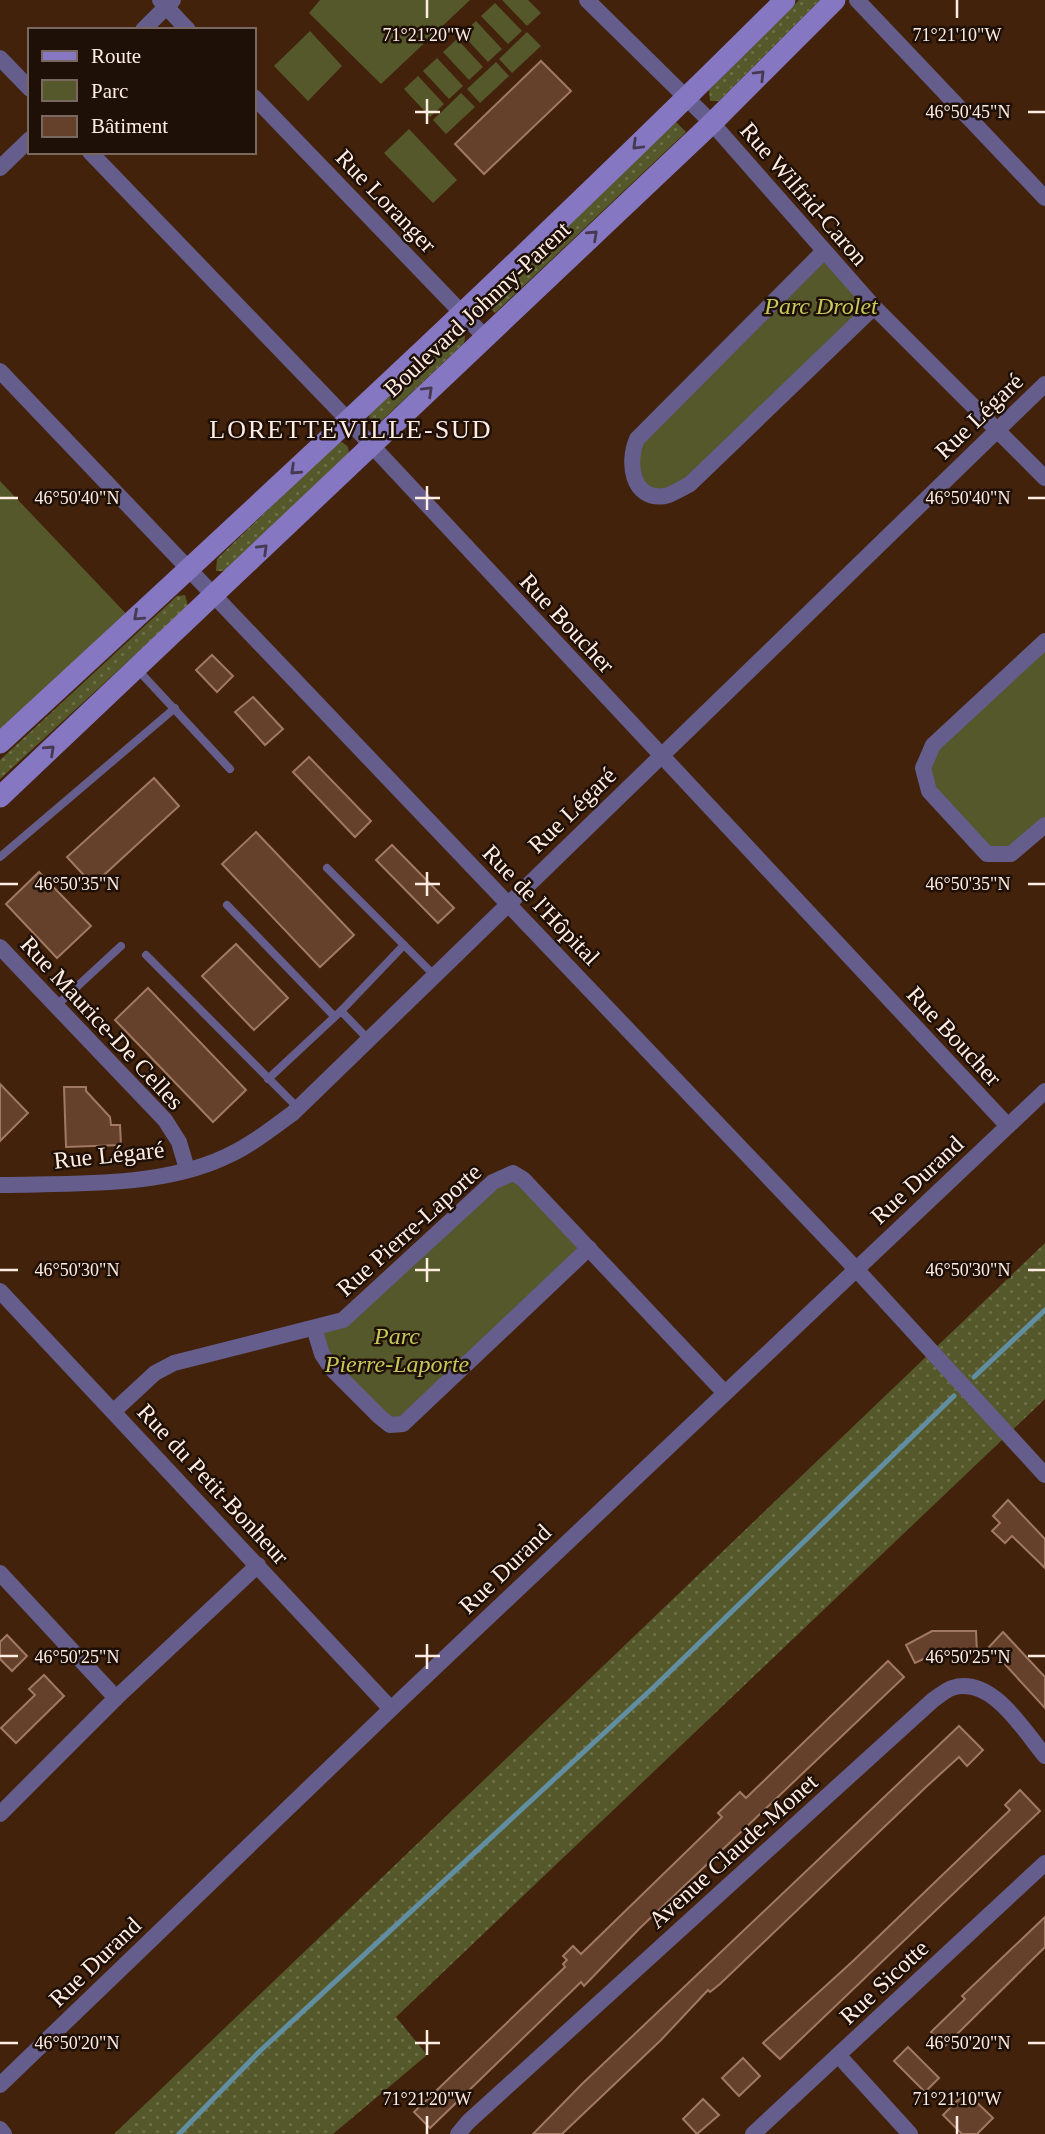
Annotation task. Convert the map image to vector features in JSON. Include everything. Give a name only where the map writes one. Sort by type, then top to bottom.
[{"type":"street","name":"Rue Wilfrid-Caron","points":[[587,0],[712,123],[874,307],[1045,478]]},
{"type":"street","name":"Boulevard Johnny-Parent","points":[[0,743],[348,419],[687,97],[785,0]]},
{"type":"street","name":"Boulevard Johnny-Parent","points":[[0,797],[712,123],[835,0]]},
{"type":"street","points":[[857,0],[1045,198]]},
{"type":"street","points":[[145,28],[166,2],[186,28]]},
{"type":"street","points":[[0,58],[28,87]]},
{"type":"street","name":"Rue Loranger","points":[[256,99],[485,337]]},
{"type":"street","points":[[0,168],[28,141]]},
{"type":"street","name":"Rue Boucher","points":[[92,154],[348,419],[660,757],[1008,1126]]},
{"type":"street","points":[[823,252],[637,439],[630,467],[642,488],[651,495],[665,496],[690,484],[874,307]]},
{"type":"street","name":"Rue de l'Hôpital","points":[[0,371],[856,1269],[1045,1475]]},
{"type":"street","name":"Rue Légaré","points":[[0,1185],[110,1182],[152,1178],[187,1169],[223,1159],[246,1146],[298,1108],[1045,384]]},
{"type":"street","points":[[1045,641],[933,745],[923,768],[929,791],[987,854],[1012,854],[1045,825]]},
{"type":"street","name":"Rue Maurice-De Celles","points":[[0,947],[165,1120],[179,1142],[187,1169]]},
{"type":"street","name":"Rue Durand","points":[[0,2085],[724,1392],[1045,1091]]},
{"type":"street","name":"Rue Pierre-Laporte","points":[[114,1411],[155,1373],[174,1363],[342,1320],[503,1176],[513,1173],[523,1179],[724,1392]]},
{"type":"street","points":[[314,1328],[322,1354],[332,1369],[390,1425],[403,1424],[589,1248]]},
{"type":"street","name":"Rue du Petit-Bonheur","points":[[0,1290],[391,1709]]},
{"type":"street","points":[[0,1814],[116,1698],[258,1565]]},
{"type":"street","points":[[0,1573],[116,1698]]},
{"type":"street","name":"Avenue Claude-Monet","points":[[458,2134],[468,2122],[933,1700],[952,1688],[973,1687],[990,1694],[1045,1756]]},
{"type":"street","name":"Rue Sicotte","points":[[753,2134],[1045,1863]]},
{"type":"street","points":[[839,2056],[910,2134]]},
{"type":"street","points":[[0,2129],[4,2134]]},
{"type":"lane","points":[[137,669],[230,769]]},
{"type":"lane","points":[[0,857],[175,708]]},
{"type":"lane","points":[[327,868],[435,975]]},
{"type":"lane","points":[[228,905],[337,1013],[368,1039]]},
{"type":"lane","points":[[268,1079],[404,945]]},
{"type":"lane","points":[[56,1006],[121,946]]},
{"type":"lane","points":[[146,955],[298,1108]]},
{"type":"green space","points":[[320,0],[470,0],[381,84],[309,13]]},
{"type":"green space","points":[[502,0],[528,0],[541,13],[527,26]]},
{"type":"green space","points":[[799,0],[820,0],[719,101],[710,101],[709,90]]},
{"type":"green space","points":[[495,3],[522,31],[508,44],[481,16]]},
{"type":"green space","points":[[476,21],[502,49],[488,62],[462,34]]},
{"type":"green space","points":[[310,31],[342,66],[308,101],[274,66]]},
{"type":"green space","points":[[527,32],[541,46],[512,73],[499,59]]},
{"type":"green space","points":[[457,39],[483,67],[469,80],[443,52]]},
{"type":"green space","points":[[437,58],[463,86],[449,99],[423,71]]},
{"type":"green space","points":[[496,62],[509,76],[480,103],[467,89]]},
{"type":"green space","points":[[418,76],[444,104],[430,117],[404,89]]},
{"type":"green space","points":[[461,93],[475,107],[446,134],[433,120]]},
{"type":"green space","points":[[676,122],[686,132],[495,313],[486,302]]},
{"type":"green space","points":[[409,129],[457,180],[433,203],[384,153]]},
{"type":"green space","name":"Parc Drolet","points":[[823,252],[874,307],[690,484],[651,495],[631,452]]},
{"type":"green space","points":[[459,331],[465,336],[464,343],[379,423],[370,422],[369,412],[454,332]]},
{"type":"green space","points":[[342,442],[348,447],[349,454],[224,571],[216,571],[217,559],[337,443]]},
{"type":"green space","points":[[0,481],[133,621],[0,743]]},
{"type":"green space","points":[[185,595],[188,606],[0,779],[0,760],[177,596]]},
{"type":"green space","points":[[1045,641],[1045,825],[998,856],[929,791],[926,756]]},
{"type":"green space","name":"Parc Pierre-Laporte","points":[[513,1173],[589,1248],[390,1425],[332,1369],[314,1328],[343,1320]]},
{"type":"green space","points":[[1045,1243],[1045,1399],[396,2017],[427,2055],[333,2134],[114,2134]]},
{"type":"building","points":[[541,61],[571,91],[484,174],[455,144]]},
{"type":"building","points":[[212,655],[233,676],[217,692],[196,670]]},
{"type":"building","points":[[253,697],[283,729],[265,745],[235,712]]},
{"type":"building","points":[[309,757],[371,821],[355,837],[293,772]]},
{"type":"building","points":[[154,778],[179,806],[93,885],[67,857]]},
{"type":"building","points":[[256,832],[354,935],[320,967],[222,864]]},
{"type":"building","points":[[392,845],[454,908],[438,923],[376,860]]},
{"type":"building","points":[[39,872],[91,926],[57,958],[6,904]]},
{"type":"building","points":[[236,944],[288,998],[254,1030],[202,976]]},
{"type":"building","points":[[148,988],[246,1090],[213,1122],[115,1020]]},
{"type":"building","points":[[0,1084],[28,1113],[0,1141]]},
{"type":"building","points":[[64,1087],[86,1087],[86,1091],[110,1117],[111,1125],[120,1125],[121,1145],[66,1147]]},
{"type":"building","points":[[1008,1500],[1045,1539],[1045,1568],[1012,1536],[1005,1543],[992,1531],[1000,1523],[993,1516]]},
{"type":"building","points":[[932,1631],[976,1631],[977,1654],[934,1654],[915,1663],[906,1645]]},
{"type":"building","points":[[1003,1632],[1045,1677],[1045,1708],[989,1647]]},
{"type":"building","points":[[7,1635],[27,1656],[12,1671],[0,1659],[0,1642]]},
{"type":"building","points":[[888,1661],[904,1677],[640,1928],[584,1986],[581,1982],[430,2128],[414,2112],[565,1967],[563,1964],[567,1960],[563,1956],[573,1946],[581,1954],[722,1817],[718,1813],[740,1792],[746,1798]]},
{"type":"building","points":[[44,1675],[64,1696],[16,1743],[1,1728],[35,1695],[29,1689]]},
{"type":"building","points":[[959,1726],[983,1750],[967,1766],[959,1757],[720,1984],[710,1992],[708,1990],[661,2040],[562,2134],[533,2134],[582,2084]]},
{"type":"building","points":[[1020,1790],[1040,1811],[780,2059],[763,2043],[853,1961],[1010,1810],[1005,1805]]},
{"type":"building","points":[[1045,1917],[1045,1947],[945,2046],[931,2032],[965,1999],[962,1996]]},
{"type":"building","points":[[908,2047],[939,2078],[925,2092],[894,2061]]},
{"type":"building","points":[[743,2058],[760,2076],[739,2096],[722,2078]]},
{"type":"building","points":[[966,2092],[993,2118],[977,2134],[962,2134],[943,2115]]},
{"type":"building","points":[[703,2099],[719,2115],[697,2134],[683,2119]]},
{"type":"waterway","points":[[974,1377],[1045,1310]]},
{"type":"waterway","points":[[179,2134],[260,2051],[655,1686],[954,1396]]},
{"type":"district","name":"LORETTEVILLE-SUD","points":[[351,429]]}]
